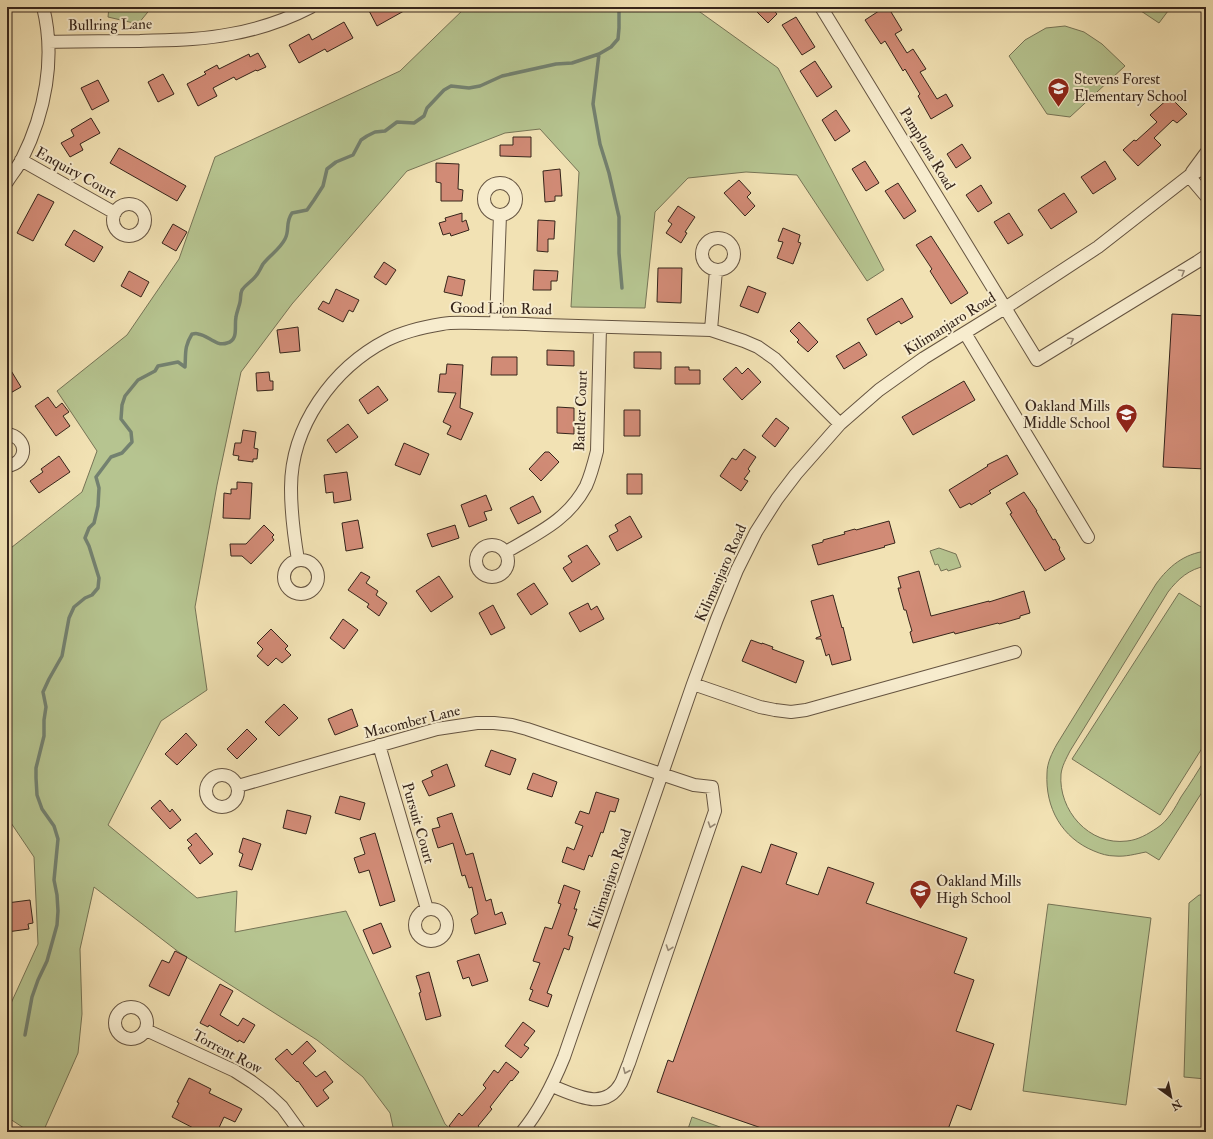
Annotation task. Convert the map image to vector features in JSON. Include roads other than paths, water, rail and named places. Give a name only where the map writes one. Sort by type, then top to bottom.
[{"type":"street","points":[[7,182],[21,160],[32,137],[40,114],[48,68],[48,42],[44,7]]},
{"type":"street","name":"Bullring Lane","points":[[48,42],[203,38],[259,28],[312,7]]},
{"type":"street","name":"Pamplona Road","points":[[821,7],[1037,360],[1206,256]]},
{"type":"street","name":"Kilimanjaro Road","points":[[1189,176],[1206,153]]},
{"type":"street","name":"Enquiry Court","points":[[21,160],[115,213]]},
{"type":"street","name":"Kilimanjaro Road","points":[[522,1132],[539,1109],[552,1086],[564,1057],[717,618],[737,570],[756,532],[778,499],[796,474],[840,424],[879,390],[924,358],[965,334],[1098,247],[1189,176],[1206,167]]},
{"type":"street","points":[[1189,176],[1206,196]]},
{"type":"street","points":[[496,323],[500,215]]},
{"type":"street","points":[[711,330],[716,270]]},
{"type":"street","name":"Good Lion Road","points":[[298,560],[294,531],[291,487],[297,447],[311,413],[333,382],[348,367],[366,353],[387,340],[443,324],[496,323],[711,330],[758,347],[775,359],[840,424]]},
{"type":"street","name":"Battler Court","points":[[506,552],[551,526],[566,513],[577,500],[593,469],[597,451],[600,327]]},
{"type":"street","points":[[965,334],[1088,537]]},
{"type":"street","points":[[7,434],[16,436],[20,440],[23,447],[23,454],[19,461],[14,465],[7,466]]},
{"type":"street","points":[[693,684],[760,707],[790,712],[806,710],[1015,652]]},
{"type":"street","name":"Macomber Lane","points":[[238,786],[437,729],[477,723],[494,723],[527,729],[662,775],[694,785],[712,787],[716,811],[629,1063],[620,1084],[614,1093],[605,1098],[594,1100],[581,1098],[552,1086]]},
{"type":"street","name":"Pursuit Court","points":[[379,745],[427,909]]},
{"type":"street","name":"Torrent Row","points":[[146,1030],[235,1071],[252,1082],[282,1107],[300,1132]]},
{"type":"waterway","points":[[25,1035],[32,997],[47,961],[57,925],[58,911],[54,880],[58,839],[54,826],[42,809],[37,795],[36,768],[44,736],[46,707],[43,692],[62,656],[69,618],[74,607],[85,598],[92,595],[98,588],[99,578],[85,538],[89,528],[94,523],[98,506],[99,488],[96,477],[111,457],[122,453],[132,442],[131,432],[121,419],[122,405],[125,396],[138,380],[155,371],[158,366],[178,362],[185,367],[187,346],[192,334],[202,335],[223,344],[233,339],[235,336],[236,317],[242,290],[252,280],[263,264],[283,243],[292,213],[307,210],[323,186],[327,169],[336,162],[353,155],[361,140],[375,132],[385,131],[397,122],[414,123],[424,116],[427,108],[444,90],[451,86],[469,88],[480,86],[502,76],[556,64],[572,63],[599,54],[611,47],[618,39],[619,12],[617,7]]},
{"type":"waterway","points":[[599,54],[593,104],[600,144],[609,173],[619,217],[619,253],[622,288]]},
{"type":"place","name":"Stevens Forest Elementary School","points":[[1058,108]]},
{"type":"place","name":"Oakland Mills Middle School","points":[[1126,434]]},
{"type":"place","name":"Oakland Mills High School","points":[[921,910]]}]
